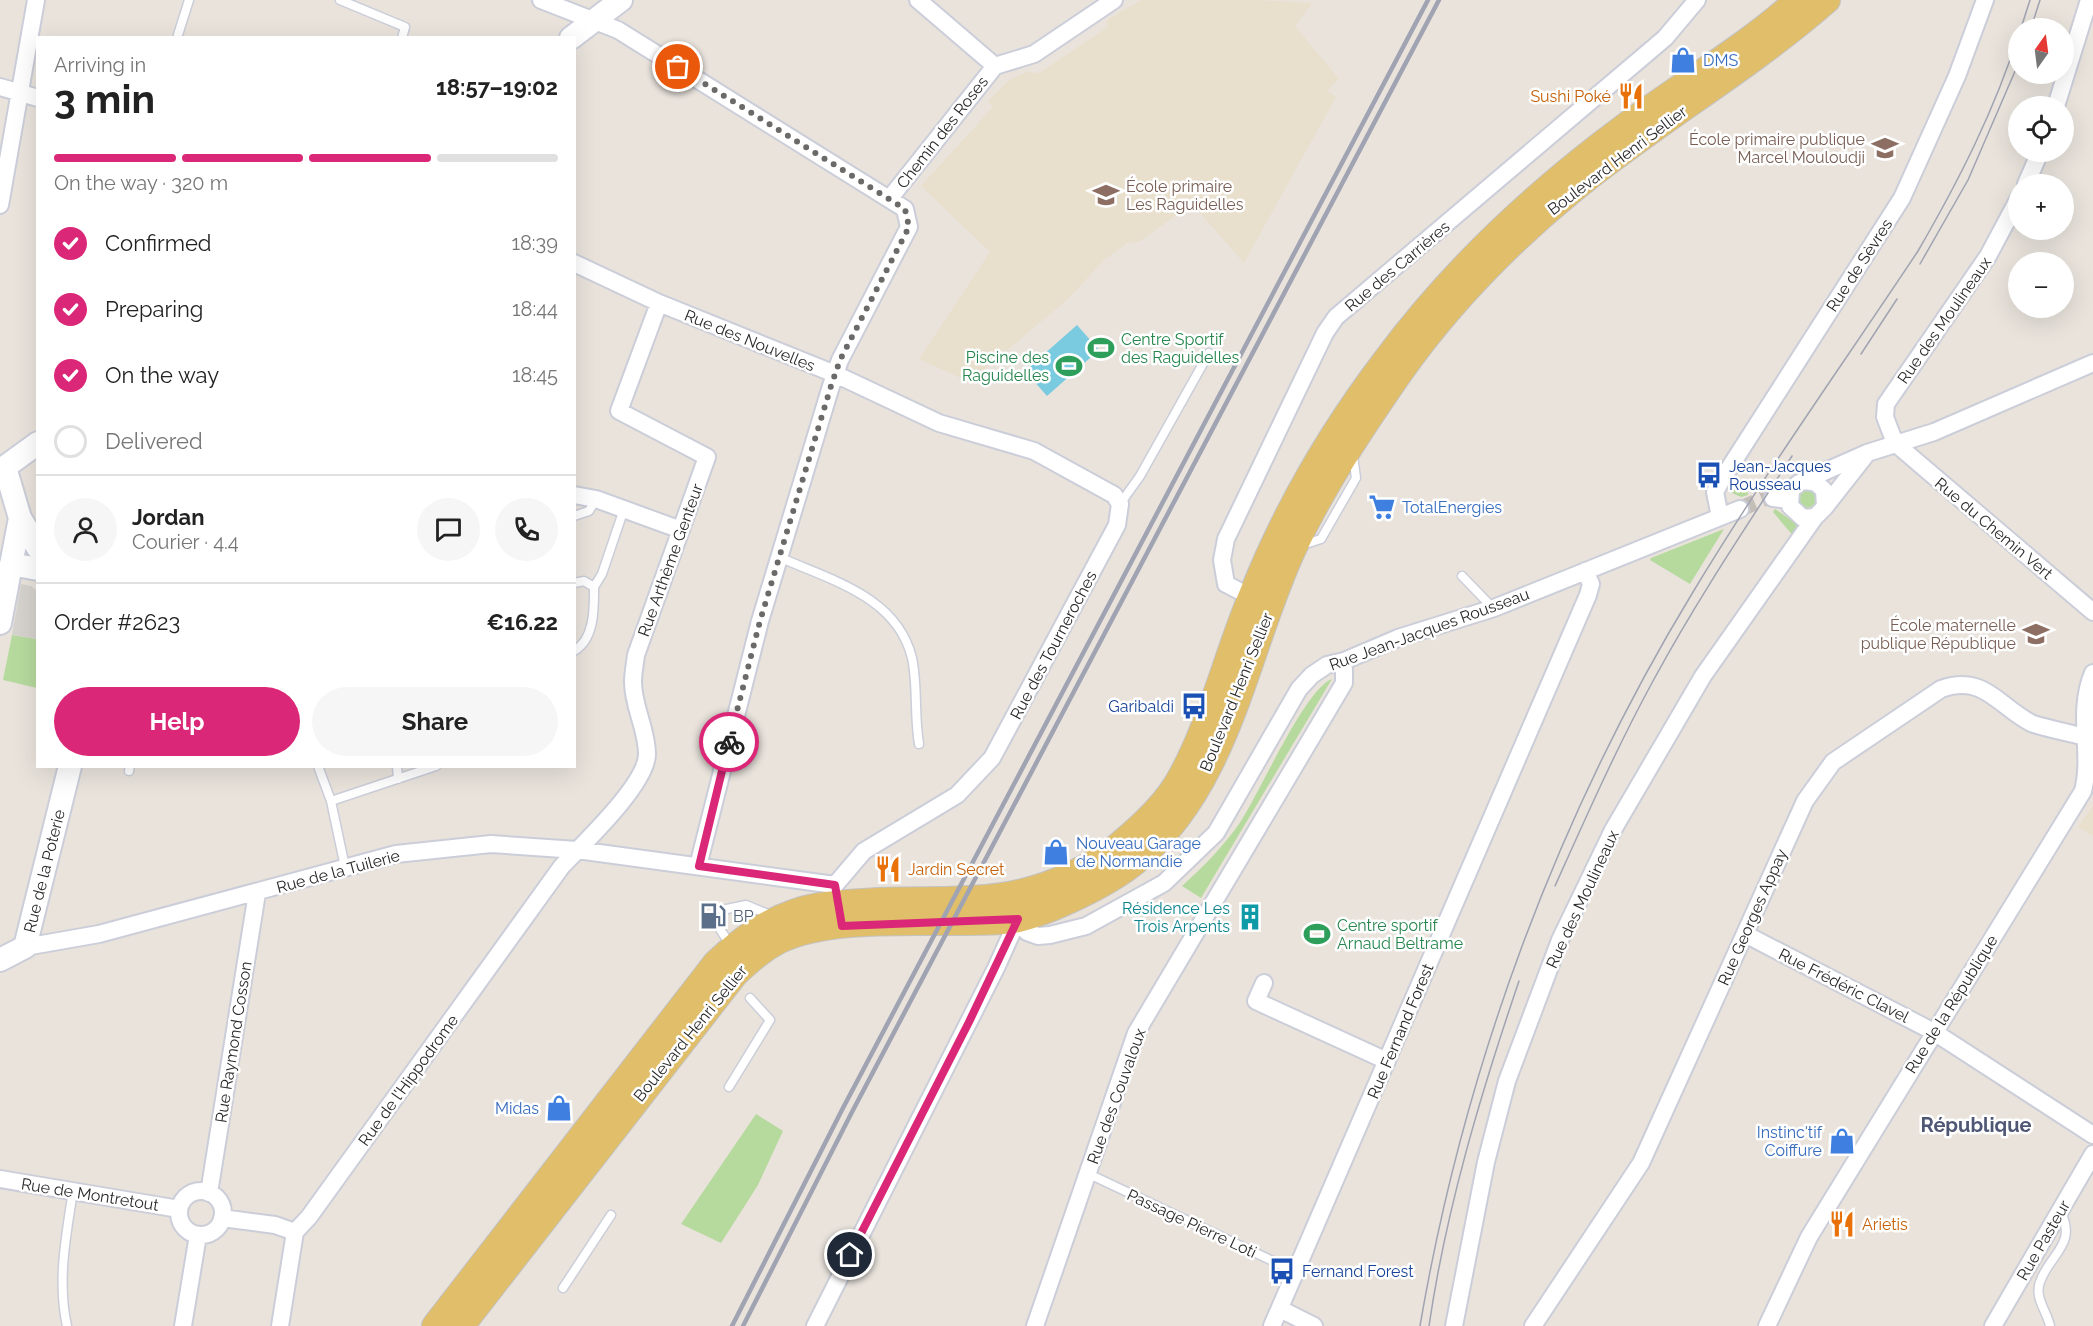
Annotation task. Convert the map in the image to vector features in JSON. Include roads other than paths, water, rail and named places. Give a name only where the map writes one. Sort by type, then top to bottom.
[{"type":"main road","name":"Boulevard Henri Sellier","points":[[435,1326],[702,981],[726,938],[761,927],[796,912],[839,905],[1003,896],[1069,875],[1130,837],[1155,812],[1178,783],[1197,740],[1251,597],[1278,538],[1323,455],[1385,361],[1436,297],[1485,245],[1559,177],[1625,126],[1738,49],[1798,0]]},
{"type":"main road","name":"Boulevard Henri Sellier","points":[[839,905],[912,923],[1018,919],[1086,892],[1135,862],[1161,838],[1185,807],[1213,759],[1293,548],[1351,445],[1424,341],[1500,257],[1560,201],[1632,145],[1748,64],[1827,0]]},
{"type":"main road","name":"Boulevard Henri Sellier","points":[[461,1326],[735,974],[759,951],[805,930],[839,905]]},
{"type":"street","points":[[0,205],[36,0]]},
{"type":"street","name":"Chemin des Roses","points":[[541,0],[618,30],[905,209],[909,227],[835,374]]},
{"type":"street","points":[[574,36],[621,0]]},
{"type":"street","points":[[918,0],[995,66],[1034,54],[1114,0]]},
{"type":"street","name":"Rue des Carrières","points":[[1251,597],[1226,584],[1222,560],[1226,539],[1325,333],[1336,317],[1648,53],[1665,38],[1697,0]]},
{"type":"street","name":"Rue de Sèvres","points":[[1720,517],[1716,507],[1715,492],[1721,481],[1902,198],[1957,76],[1985,0]]},
{"type":"street","points":[[2059,96],[2089,0]]},
{"type":"street","name":"Chemin des Roses","points":[[890,198],[995,66]]},
{"type":"street","points":[[0,87],[36,97]]},
{"type":"street","name":"Rue des Moulineaux","points":[[1895,443],[1885,417],[1886,404],[1988,256],[2008,219]]},
{"type":"street","name":"Rue des Nouvelles","points":[[576,264],[659,303],[835,374],[939,423],[1034,451],[1114,495],[1120,504]]},
{"type":"street","name":"Rue Arthème Genteur","points":[[577,850],[623,798],[645,765],[647,755],[644,730],[633,683],[634,667],[707,457],[619,411],[659,303]]},
{"type":"street","points":[[1788,492],[1868,453],[1934,432],[2093,363]]},
{"type":"street","points":[[699,866],[760,621],[835,374]]},
{"type":"street","name":"Rue du Chemin Vert","points":[[1895,443],[2093,612]]},
{"type":"street","points":[[36,444],[2,462],[21,518],[36,544]]},
{"type":"street","name":"Rue des Moulineaux","points":[[1454,1326],[1486,1162],[1508,1081],[1560,940],[1613,830],[1703,676],[1820,512],[1868,453]]},
{"type":"street","points":[[1816,483],[1824,490],[1820,512],[1798,515],[1788,492],[1816,483]]},
{"type":"street","points":[[576,495],[596,499],[681,530]]},
{"type":"street","name":"Rue des Tourneroches","points":[[839,905],[864,851],[957,795],[992,758],[1117,525],[1120,504]]},
{"type":"street","name":"Rue Jean-Jacques Rousseau","points":[[1018,919],[1028,932],[1038,936],[1050,935],[1086,926],[1164,884],[1216,832],[1299,689],[1312,675],[1327,665],[1344,661],[1398,638],[1494,608],[1740,509]]},
{"type":"street","points":[[0,623],[21,518]]},
{"type":"street","points":[[12,564],[36,569]]},
{"type":"street","name":"Rue Fernand Forest","points":[[1272,1326],[1588,595],[1591,584],[1585,571]]},
{"type":"street","name":"Rue des Couvaloux","points":[[1035,1326],[1136,1033],[1344,683],[1344,661]]},
{"type":"street","name":"Rue de la République","points":[[1767,1326],[1809,1237],[2083,791],[2086,780],[2085,704],[2087,687],[2093,673]]},
{"type":"street","name":"Rue Georges Appay","points":[[1533,1326],[1641,1163],[1805,801],[1833,762],[1941,689],[1954,684],[1976,684],[2033,724],[2085,737]]},
{"type":"street","name":"Rue de la Poterie","points":[[0,960],[26,947],[70,768]]},
{"type":"street","name":"Rue de la Tuilerie","points":[[26,947],[99,934],[396,854],[491,844],[577,850],[699,866],[839,905]]},
{"type":"street","name":"Rue de l'Hippodrome","points":[[295,1232],[316,1208],[562,866],[577,850]]},
{"type":"street","name":"Rue Raymond Cosson","points":[[209,1192],[257,892]]},
{"type":"street","points":[[822,1324],[1018,919],[1003,896]]},
{"type":"street","name":"Rue Frédéric Clavel","points":[[1744,934],[1934,1032],[2093,1135]]},
{"type":"street","points":[[1264,983],[1256,1001],[1387,1061]]},
{"type":"street","name":"Rue Pasteur","points":[[1993,1326],[2093,1154]]},
{"type":"street","name":"Rue de Montretout","points":[[0,1179],[179,1209]]},
{"type":"street","points":[[209,1192],[219,1200],[222,1218],[211,1233],[198,1235],[185,1229],[179,1216],[179,1209],[190,1194],[209,1192]]},
{"type":"street","points":[[222,1218],[275,1225],[295,1232],[280,1326]]},
{"type":"street","points":[[183,1326],[198,1235]]},
{"type":"street","points":[[1280,1309],[1314,1326]]},
{"type":"lane","points":[[178,36],[189,0]]},
{"type":"lane","points":[[340,0],[405,27],[403,36]]},
{"type":"lane","name":"Rue des Tourneroches","points":[[1120,504],[1140,476],[1209,353]]},
{"type":"lane","points":[[576,515],[589,511],[596,499]]},
{"type":"lane","points":[[576,650],[582,647],[593,620],[594,587],[602,574],[624,509]]},
{"type":"lane","points":[[779,557],[869,598],[889,612],[903,633],[912,657],[919,744]]},
{"type":"lane","points":[[1462,576],[1494,608]]},
{"type":"lane","points":[[576,583],[584,581],[594,587]]},
{"type":"lane","points":[[319,768],[331,801],[345,867]]},
{"type":"lane","points":[[398,768],[398,779]]},
{"type":"lane","points":[[331,801],[430,768]]},
{"type":"lane","points":[[722,910],[746,905],[779,919]]},
{"type":"lane","points":[[729,1087],[770,1020],[750,998]]},
{"type":"lane","name":"Passage Pierre Loti","points":[[1089,1174],[1296,1272]]},
{"type":"lane","points":[[67,1326],[63,1307],[62,1259],[73,1191]]},
{"type":"lane","points":[[2050,1326],[2038,1296],[2040,1281],[2065,1241],[2067,1224],[2060,1210]]},
{"type":"lane","points":[[563,1288],[611,1215]]},
{"type":"water","points":[[1077,325],[1099,350],[1047,396],[1025,371]]},
{"type":"tunnel","points":[[1740,509],[1779,492]]},
{"type":"tram line","points":[[2024,18],[2030,0]]},
{"type":"tram line","points":[[2034,18],[2040,0]]},
{"type":"tram line","points":[[1420,1326],[1439,1230],[1462,1134],[1490,1039],[1522,946],[1558,855],[1599,765],[1644,677],[1693,592],[1775,463],[1918,251],[1975,145],[2008,65]]},
{"type":"tram line","points":[[1920,264],[1968,180],[2009,84]]},
{"type":"tram line","points":[[1861,354],[1897,299]]},
{"type":"tram line","points":[[1555,886],[1614,757],[1653,681],[1703,595],[1792,456]]},
{"type":"tram line","points":[[1429,1326],[1445,1238],[1466,1152],[1519,981]]},
{"type":"railway","points":[[732,1326],[843,1108],[1428,0]]},
{"type":"railway","points":[[743,1326],[852,1112],[1439,0]]},
{"type":"place","name":"DMS","points":[[1683,60]]},
{"type":"place","name":"Sushi Poké","points":[[1631,96]]},
{"type":"place","name":"École primaire publique Marcel Mouloudji","points":[[1885,148]]},
{"type":"place","name":"École primaire Les Raguidelles","points":[[1106,195]]},
{"type":"place","name":"Centre Sportif des Raguidelles","points":[[1101,348]]},
{"type":"place","name":"Piscine des Raguidelles","points":[[1069,366]]},
{"type":"place","name":"Jean-Jacques Rousseau","points":[[1709,475]]},
{"type":"place","name":"TotalEnergies","points":[[1382,507]]},
{"type":"place","name":"École maternelle publique République","points":[[2036,634]]},
{"type":"place","name":"Garibaldi","points":[[1194,706]]},
{"type":"place","name":"Nouveau Garage de Normandie","points":[[1056,852]]},
{"type":"place","name":"Jardin Secret","points":[[888,869]]},
{"type":"place","name":"BP","points":[[713,916]]},
{"type":"place","name":"Résidence Les Trois Arpents","points":[[1250,917]]},
{"type":"place","name":"Centre sportif Arnaud Beltrame","points":[[1317,934]]},
{"type":"place","name":"Midas","points":[[559,1108]]},
{"type":"place","name":"Instinc'tif Coiffure","points":[[1842,1141]]},
{"type":"place","name":"Arietis","points":[[1842,1224]]},
{"type":"place","name":"Fernand Forest","points":[[1282,1271]]},
{"type":"district","name":"République","points":[[1976,1125]]}]
